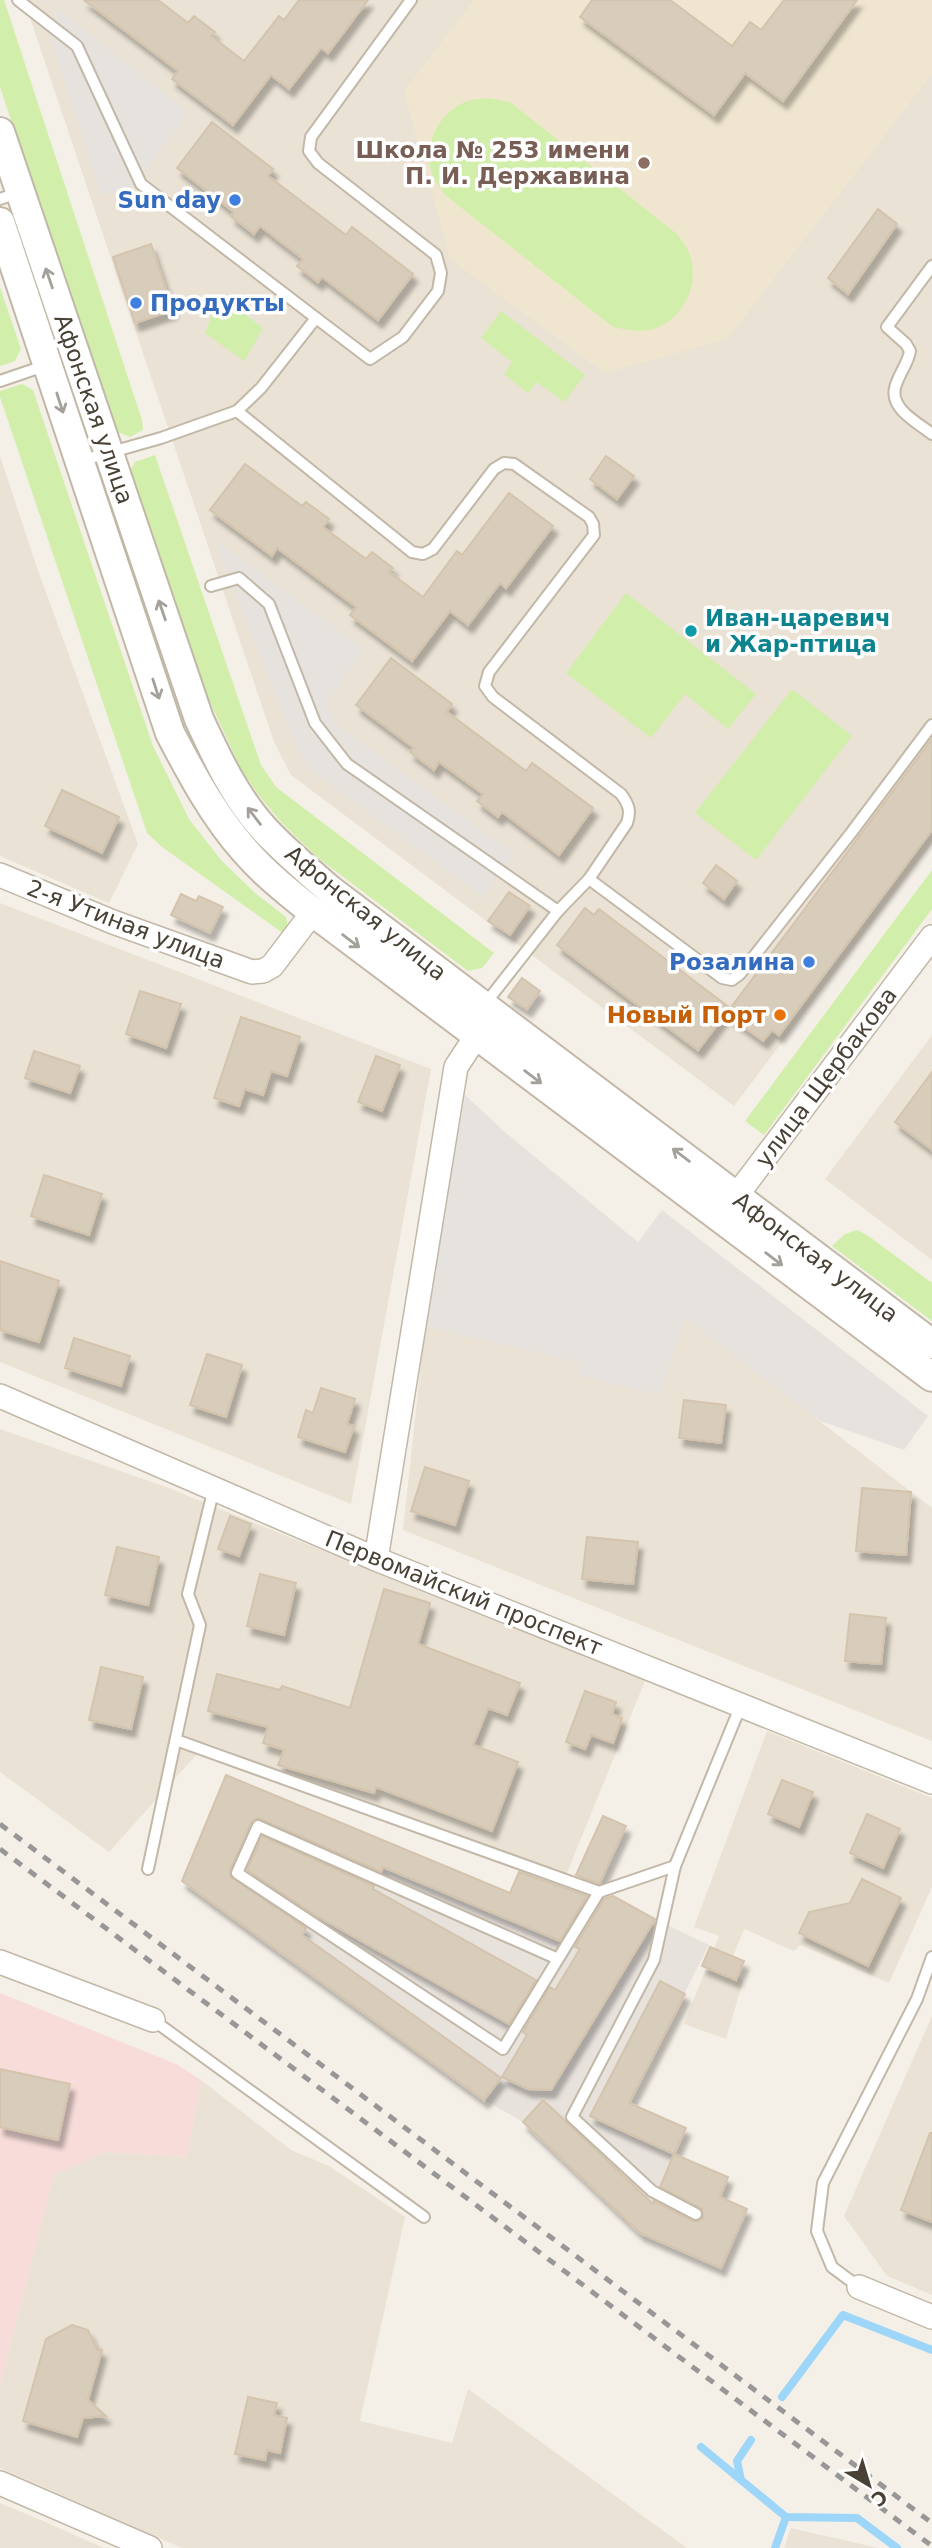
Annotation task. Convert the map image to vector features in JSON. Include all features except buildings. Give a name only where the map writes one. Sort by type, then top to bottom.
[{"type":"street","name":"Афонская улица","points":[[0,132],[10,196],[62,360],[80,461],[170,733],[222,823],[271,878],[321,901],[728,1207],[932,1377]]},
{"type":"street","name":"Афонская улица","points":[[0,222],[62,360],[108,453],[199,719],[221,767],[246,806],[321,901]]},
{"type":"street","name":"2-я Утиная улица","points":[[0,875],[113,922],[252,972],[263,971],[272,966],[321,901]]},
{"type":"street","name":"улица Щербакова","points":[[728,1207],[932,937]]},
{"type":"street","points":[[376,1559],[454,1112],[456,1067],[480,1021]]},
{"type":"street","name":"Афонская улица","points":[[728,1207],[932,1344]]},
{"type":"street","name":"Первомайский проспект","points":[[0,1396],[376,1559],[932,1782]]},
{"type":"street","points":[[0,1962],[153,2020]]},
{"type":"street","points":[[859,2287],[932,2317]]},
{"type":"street","points":[[0,2483],[150,2548]]},
{"type":"lane","points":[[18,0],[77,46],[141,184],[370,359],[403,337],[438,290],[441,273],[436,255],[318,163],[309,151],[311,136],[411,0]]},
{"type":"lane","points":[[932,266],[887,327],[910,351],[895,389],[895,401],[902,411],[932,434]]},
{"type":"lane","points":[[80,461],[161,438],[237,411],[261,388],[316,318]]},
{"type":"lane","points":[[0,381],[62,360]]},
{"type":"lane","points":[[237,411],[412,552],[423,554],[433,549],[494,469],[504,463],[514,464],[589,517],[593,524],[594,535],[489,672],[485,686],[493,697],[621,794],[629,804],[631,813],[589,880],[558,911],[480,1021]]},
{"type":"lane","points":[[211,586],[239,579],[268,604],[315,723],[347,764],[558,911]]},
{"type":"lane","points":[[589,880],[722,978],[732,980],[740,974],[851,834],[932,725]]},
{"type":"lane","points":[[148,1868],[200,1625],[188,1594],[214,1488]]},
{"type":"lane","points":[[696,2214],[652,2191],[572,2117],[654,1960],[675,1866],[741,1705]]},
{"type":"lane","points":[[176,1740],[598,1892],[675,1866]]},
{"type":"lane","points":[[558,1959],[258,1826],[237,1872],[503,2049],[558,1959],[598,1892]]},
{"type":"lane","points":[[859,2287],[832,2267],[817,2231],[823,2183],[917,1999],[932,1958]]},
{"type":"lane","points":[[153,2020],[424,2217]]},
{"type":"shaded area","points":[[24,0],[932,0],[932,843],[734,1106],[291,775],[274,742]]},
{"type":"shaded area","name":"Школа № 253 имени П. И. Державина","points":[[474,0],[932,0],[932,74],[727,339],[605,373],[450,259],[404,91]]},
{"type":"shaded area","points":[[57,8],[188,112],[133,187],[102,196],[52,41]]},
{"type":"shaded area","points":[[0,456],[36,565],[138,844],[109,903],[0,856]]},
{"type":"shaded area","points":[[214,539],[364,649],[327,702],[336,724],[514,854],[483,897],[317,775],[300,755]]},
{"type":"shaded area","points":[[0,903],[431,1069],[351,1504],[0,1362]]},
{"type":"shaded area","points":[[932,1035],[932,1260],[825,1179]]},
{"type":"shaded area","points":[[465,1095],[505,1132],[638,1242],[662,1210],[928,1416],[904,1450],[820,1421],[685,1318],[659,1395],[579,1376],[580,1363],[425,1326]]},
{"type":"shaded area","points":[[685,1317],[932,1508],[932,1741],[403,1530],[425,1326],[580,1363]]},
{"type":"shaded area","points":[[0,1429],[166,1487],[645,1681],[565,1878],[207,1743],[109,1852],[0,1772]]},
{"type":"shaded area","points":[[767,1731],[932,1798],[932,1887],[889,1983],[800,1945],[794,1951],[744,1929],[729,1966],[743,1981],[726,2039],[684,2024],[719,1936],[694,1927]]},
{"type":"shaded area","points":[[226,1775],[510,1893],[520,1869],[578,1894],[612,1895],[709,1945],[629,2103],[686,2128],[675,2154],[728,2177],[720,2197],[747,2209],[721,2268],[641,2233],[523,2122],[484,2100],[182,1881]]},
{"type":"shaded area","points":[[0,1993],[176,2064],[201,2080],[187,2157],[103,2152],[54,2175],[0,2384]]},
{"type":"shaded area","points":[[932,2016],[932,2295],[887,2276],[844,2216]]},
{"type":"shaded area","points":[[201,2080],[291,2150],[329,2166],[405,2217],[360,2421],[452,2443],[468,2389],[687,2548],[182,2548],[0,2468],[0,2384],[54,2175],[103,2152],[187,2157]]},
{"type":"shaded area","points":[[0,2503],[36,2518],[104,2548],[0,2548]]},
{"type":"shaded area","points":[[791,2528],[878,2548],[784,2548]]},
{"type":"green space","points":[[0,0],[4,0],[142,420],[143,430],[130,437],[113,430],[0,87]]},
{"type":"green space","points":[[487,98],[510,102],[677,234],[688,250],[693,275],[688,296],[676,315],[657,328],[629,330],[613,327],[445,195],[434,179],[430,165],[429,154],[434,133],[455,107],[468,101]]},
{"type":"green space","points":[[0,287],[21,349],[15,361],[0,366]]},
{"type":"green space","points":[[219,295],[263,328],[244,361],[205,333]]},
{"type":"green space","points":[[501,311],[585,375],[564,402],[537,382],[528,393],[504,374],[512,362],[481,338]]},
{"type":"green space","points":[[22,384],[33,390],[153,746],[189,819],[221,860],[255,893],[286,917],[288,928],[284,934],[162,847],[147,833],[0,397],[0,391]]},
{"type":"green space","points":[[155,455],[261,765],[276,787],[494,953],[482,968],[468,971],[317,857],[282,823],[242,771],[198,676],[129,473],[135,462]]},
{"type":"green space","points":[[626,593],[756,694],[728,729],[685,694],[651,738],[566,673]]},
{"type":"green space","points":[[792,689],[852,736],[756,860],[695,813]]},
{"type":"green space","points":[[932,870],[932,909],[764,1135],[745,1121]]},
{"type":"green space","points":[[857,1230],[932,1283],[932,1321],[832,1246],[845,1234]]},
{"type":"waterway","points":[[782,2397],[843,2315],[932,2350]]},
{"type":"waterway","points":[[741,2480],[737,2461],[751,2440]]},
{"type":"waterway","points":[[701,2447],[786,2517],[857,2518],[897,2548]]},
{"type":"waterway","points":[[775,2548],[786,2517]]},
{"type":"railway","points":[[0,1824],[932,2523]]},
{"type":"railway","points":[[0,1849],[932,2546]]},
{"type":"place","name":"Школа № 253 имени П. И. Державина","points":[[644,163]]},
{"type":"place","name":"Sun day","points":[[235,200]]},
{"type":"place","name":"Продукты","points":[[136,303]]},
{"type":"place","name":"Иван-царевич и Жар-птица","points":[[691,631]]},
{"type":"place","name":"Розалина","points":[[809,962]]},
{"type":"place","name":"Новый Порт","points":[[780,1015]]}]
